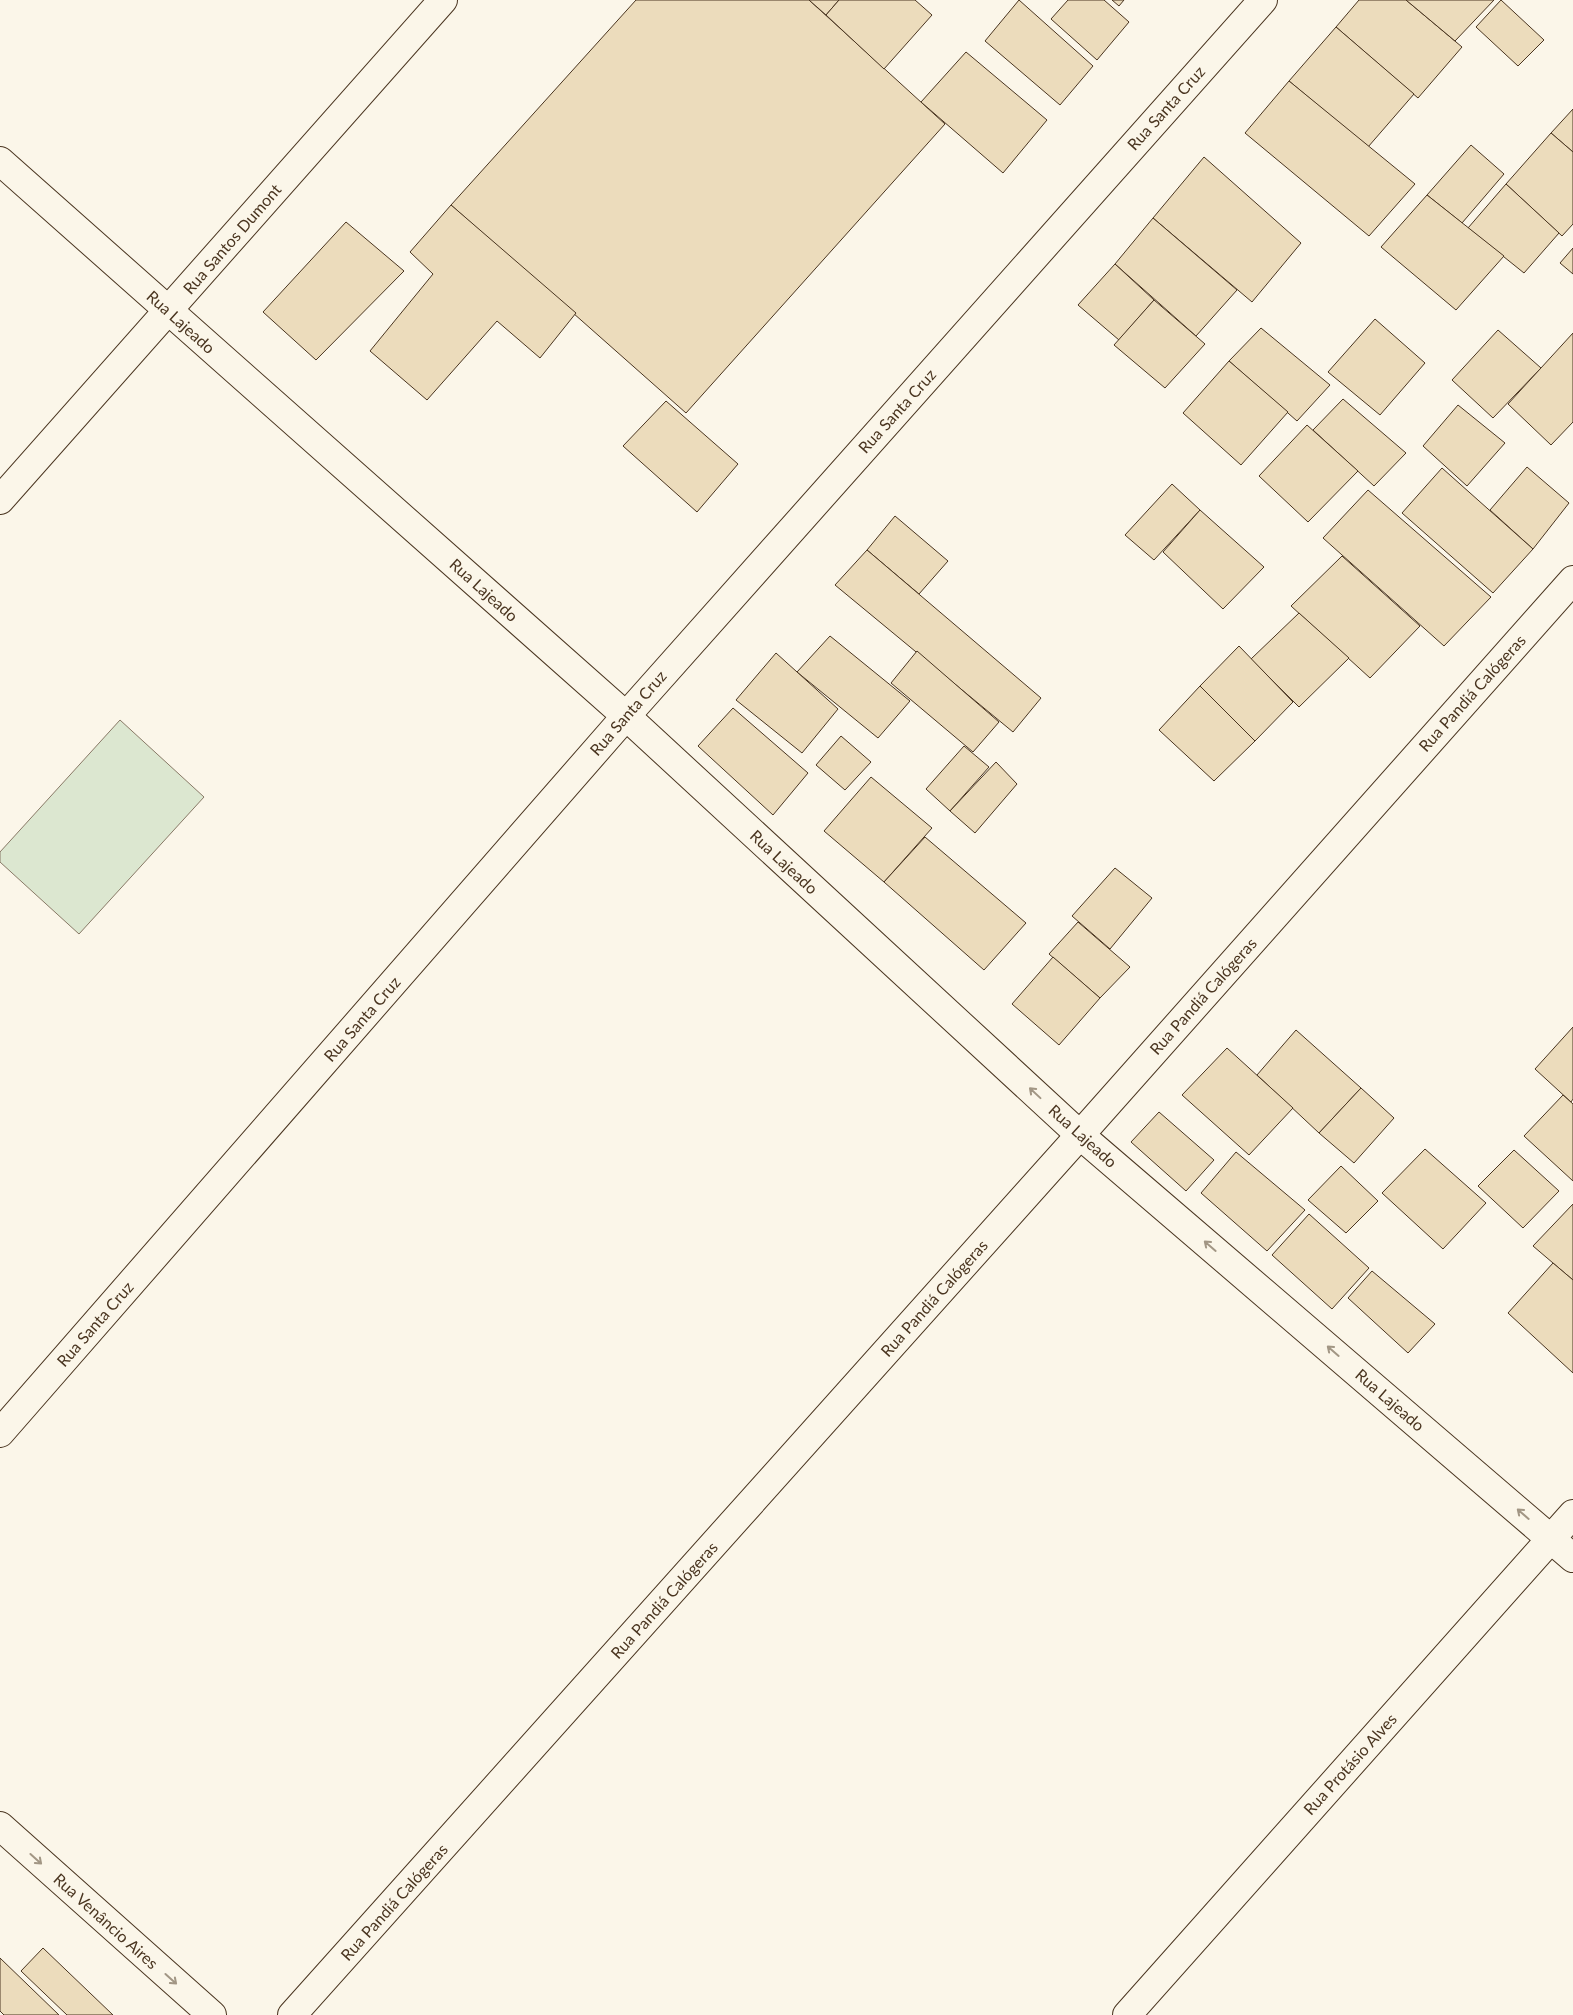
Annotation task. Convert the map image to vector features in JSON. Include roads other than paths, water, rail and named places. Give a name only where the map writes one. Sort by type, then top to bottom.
[{"type":"street","name":"Rua Santos Dumont","points":[[0,500],[443,0]]},
{"type":"street","name":"Rua Santa Cruz","points":[[0,1433],[626,716],[1263,0]]},
{"type":"street","name":"Rua Lajeado","points":[[0,161],[626,716],[1080,1135],[1573,1558]]},
{"type":"street","name":"Rua Pandiá Calógeras","points":[[292,2015],[1080,1135],[1573,580]]},
{"type":"street","name":"Rua Protásio Alves","points":[[1127,2015],[1573,1514]]},
{"type":"street","name":"Rua Venâncio Aires","points":[[0,1826],[212,2015]]}]
